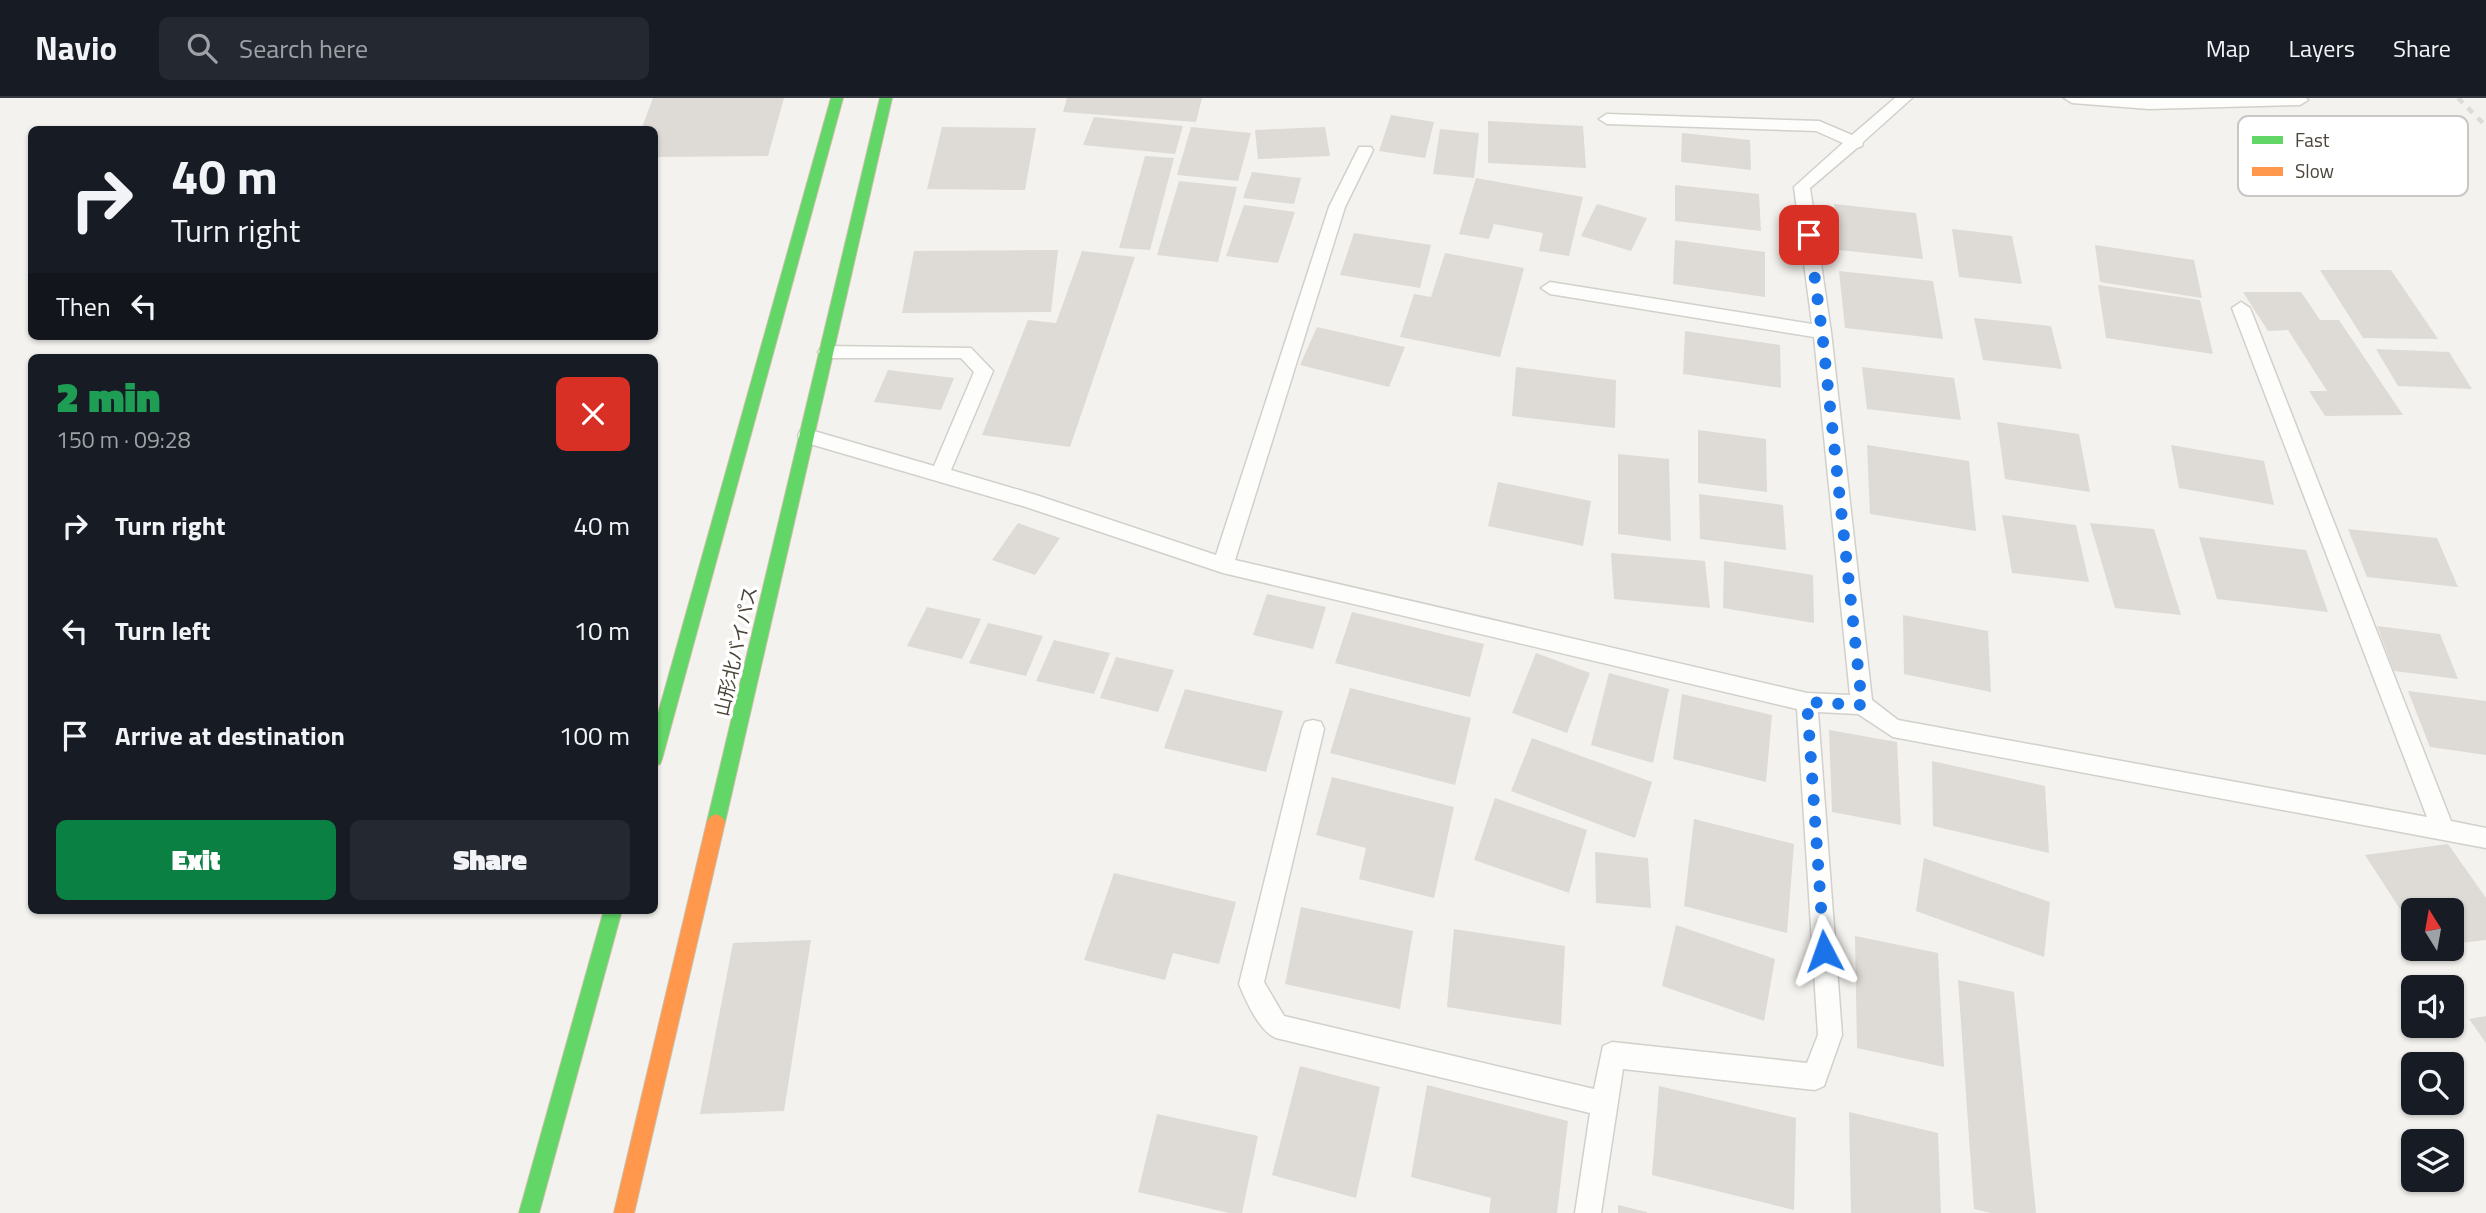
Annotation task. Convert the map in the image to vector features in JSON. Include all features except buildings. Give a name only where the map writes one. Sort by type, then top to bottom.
[{"type":"highway","points":[[658,745],[837,98]]},
{"type":"highway","name":"山形北バイパス","points":[[624,1213],[887,98]]},
{"type":"highway","points":[[529,1213],[612,914]]},
{"type":"lane","points":[[1862,705],[1822,332],[1802,187],[1904,98]]},
{"type":"lane","points":[[2072,98],[2149,104],[2300,100]]},
{"type":"lane","points":[[1607,119],[1819,126],[1856,142]]},
{"type":"lane","points":[[1223,565],[1337,207],[1365,150]]},
{"type":"lane","points":[[1550,288],[1822,332]]},
{"type":"lane","points":[[2241,308],[2442,829]]},
{"type":"lane","points":[[827,352],[965,352],[984,371],[940,475]]},
{"type":"lane","points":[[807,436],[1029,500],[1223,565],[1807,702],[1862,705],[1893,728],[2486,838]]},
{"type":"lane","points":[[1588,1213],[1612,1055],[1815,1077],[1829,1035],[1807,702]]},
{"type":"lane","points":[[1313,729],[1251,984],[1276,1026],[1605,1104]]},
{"type":"railway","points":[[2458,98],[2486,126]]},
{"type":"traffic: fast","points":[[658,745],[837,98]]},
{"type":"traffic: fast","points":[[716,822],[886,98]]},
{"type":"traffic: fast","points":[[529,1213],[612,914]]},
{"type":"traffic: slow","points":[[624,1213],[716,822]]},
{"type":"route","points":[[1809,235],[1862,705],[1807,702],[1824,951]]}]
